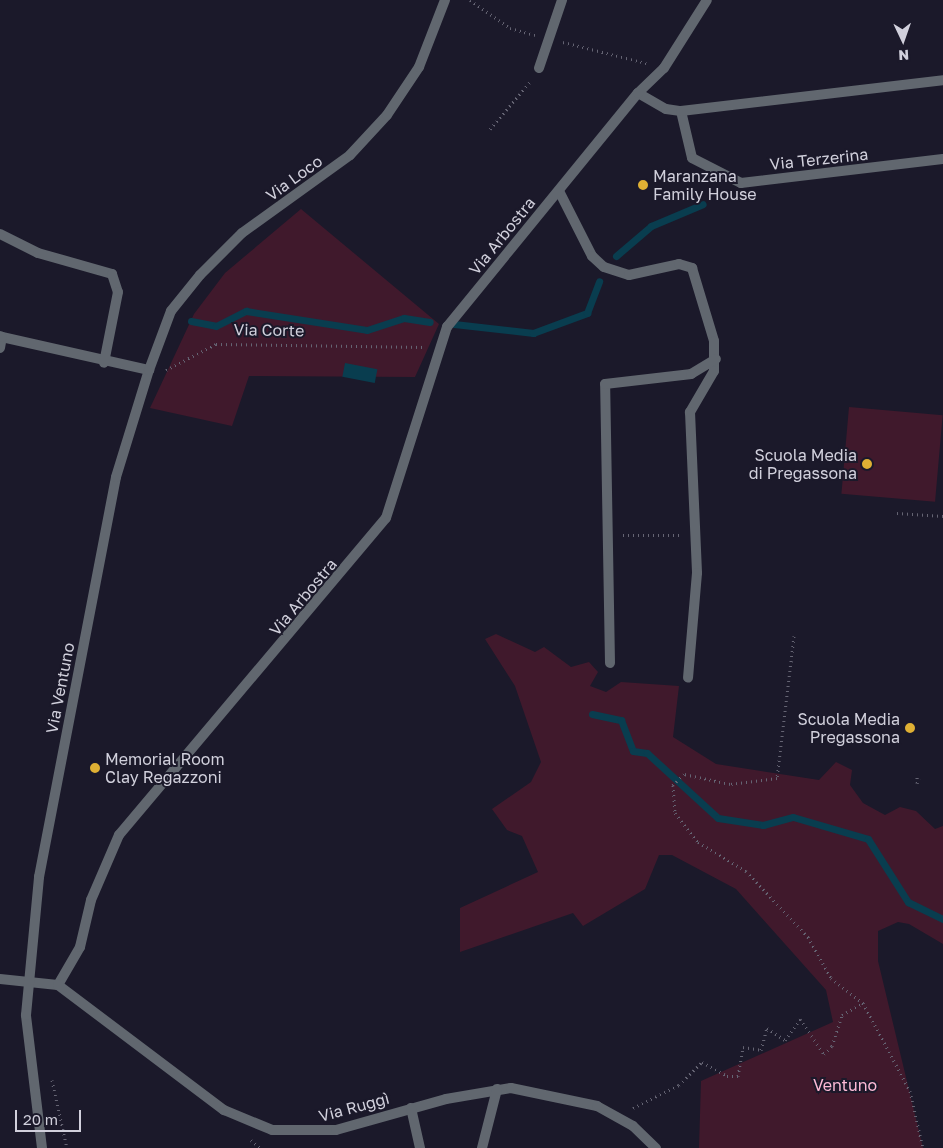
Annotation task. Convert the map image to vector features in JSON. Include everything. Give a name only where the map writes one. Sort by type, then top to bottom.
[{"type":"street","name":"Via Loco","points":[[149,370],[171,311],[200,275],[242,233],[350,155],[387,115],[419,67],[445,0]]},
{"type":"street","points":[[539,68],[552,40],[562,0]]},
{"type":"street","name":"Via Arbostra","points":[[58,985],[80,947],[91,900],[118,835],[386,518],[447,327],[638,93],[664,68],[707,0]]},
{"type":"street","points":[[638,93],[666,109],[682,111],[943,80]]},
{"type":"street","name":"Via Terzerina","points":[[682,111],[692,158],[740,183],[943,159]]},
{"type":"street","name":"Via Arbostra","points":[[559,191],[592,256],[604,267],[629,275],[679,264],[692,268],[716,359]]},
{"type":"street","points":[[0,234],[38,253],[112,274],[118,292],[104,363]]},
{"type":"street","points":[[0,348],[1,336],[104,363],[149,370]]},
{"type":"street","points":[[688,678],[696,618],[696,535],[690,412],[710,380],[716,359]]},
{"type":"street","points":[[610,663],[605,384],[691,374],[716,359]]},
{"type":"street","name":"Via Ventuno","points":[[42,1148],[27,1045],[26,1015],[32,985],[38,877],[116,477],[149,370]]},
{"type":"street","points":[[0,979],[32,985],[58,985]]},
{"type":"street","name":"Via Ruggì","points":[[58,985],[224,1110],[247,1122],[291,1133],[323,1133],[411,1108],[498,1089],[557,1095],[617,1116],[656,1148]]},
{"type":"street","points":[[482,1148],[498,1089]]},
{"type":"street","points":[[411,1108],[420,1148]]},
{"type":"path","points":[[470,0],[510,28],[664,68]]},
{"type":"path","points":[[490,129],[539,68]]},
{"type":"path","name":"Via Corte","points":[[149,370],[170,370],[216,344],[440,347]]},
{"type":"path","points":[[897,513],[943,516]]},
{"type":"path","points":[[608,535],[696,535]]},
{"type":"path","points":[[794,636],[777,778],[730,784],[684,774],[673,785],[675,813],[698,842],[746,871],[808,937],[831,978],[863,1003],[910,1091],[923,1148]]},
{"type":"path","points":[[617,1116],[679,1085],[702,1062],[727,1076],[738,1076],[743,1047],[762,1050],[767,1028],[786,1040],[800,1019],[824,1054],[832,1046],[842,1015],[863,1003]]},
{"type":"green space","points":[[301,209],[439,324],[415,377],[249,376],[232,426],[150,408],[194,314],[225,273]]},
{"type":"green space","points":[[849,407],[943,415],[935,502],[841,494]]},
{"type":"green space","name":"Ventuno","points":[[496,634],[535,652],[544,647],[571,667],[589,662],[598,672],[590,686],[606,692],[621,682],[679,686],[673,737],[716,764],[819,780],[836,762],[852,770],[850,785],[863,803],[885,815],[900,807],[916,811],[935,829],[943,826],[943,944],[909,924],[898,922],[878,931],[878,961],[923,1148],[699,1148],[701,1081],[833,1022],[826,990],[736,889],[672,855],[659,855],[645,889],[583,926],[573,913],[460,952],[460,908],[538,872],[522,836],[507,830],[492,809],[531,782],[541,762],[515,686],[485,639]]},
{"type":"water","points":[[345,363],[377,369],[375,383],[342,377]]},
{"type":"waterway","points":[[616,256],[651,226],[703,204]]},
{"type":"waterway","points":[[454,324],[533,333],[587,313],[599,281]]},
{"type":"waterway","points":[[191,321],[216,326],[246,311],[367,330],[404,318],[430,322]]},
{"type":"waterway","points":[[592,714],[621,720],[633,751],[647,753],[718,818],[763,825],[793,817],[868,839],[908,902],[943,919]]},
{"type":"place","name":"Maranzana Family House","points":[[643,185]]},
{"type":"place","name":"Scuola Media di Pregassona","points":[[867,464]]},
{"type":"place","name":"Scuola Media Pregassona","points":[[910,728]]},
{"type":"place","name":"Memorial Room Clay Regazzoni","points":[[95,768]]}]
